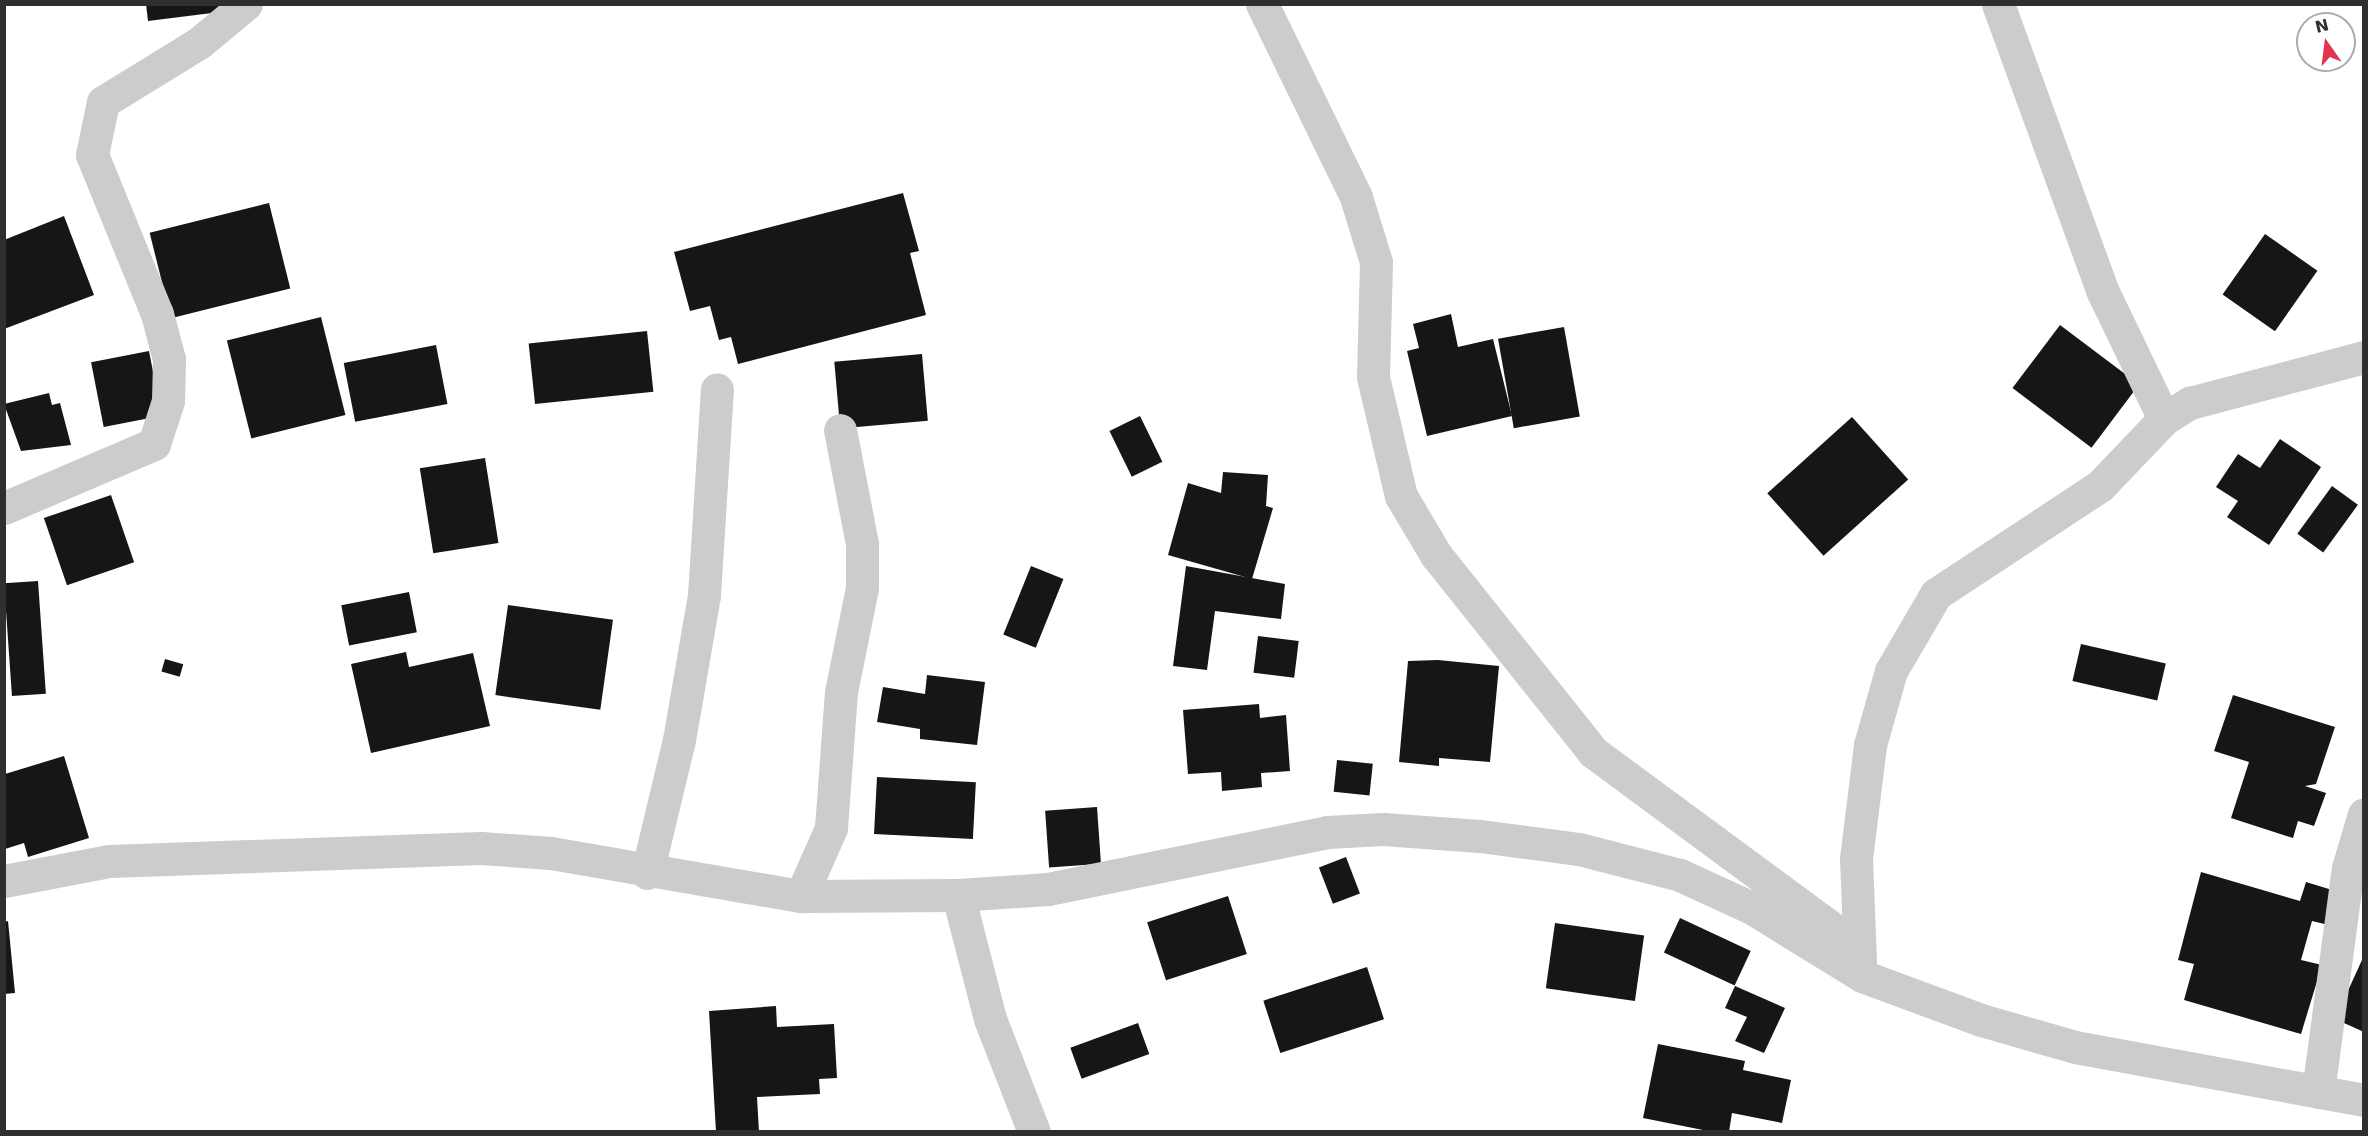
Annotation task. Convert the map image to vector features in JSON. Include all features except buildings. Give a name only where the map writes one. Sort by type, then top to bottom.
[{"type":"street","points":[[4,508],[154,444],[168,400],[169,359],[157,314],[92,155],[103,102],[199,43],[246,4]]},
{"type":"street","points":[[1262,4],[1356,197],[1376,262],[1373,377],[1401,496],[1436,555],[1593,752],[1861,962]]},
{"type":"street","points":[[1998,4],[2102,290],[2164,419]]},
{"type":"street","points":[[1861,962],[1856,859],[1870,745],[1892,671],[1936,594],[2100,486],[2164,419],[2190,403],[2364,357]]},
{"type":"street","points":[[647,873],[679,740],[704,594],[717,389]]},
{"type":"street","points":[[801,896],[831,828],[841,692],[862,588],[862,544],[840,430]]},
{"type":"street","points":[[2318,1092],[2348,868],[2364,814]]},
{"type":"street","points":[[4,881],[109,861],[378,848],[550,853],[647,873],[801,896],[958,895],[1048,889],[1327,832],[1383,829],[1480,836],[1579,849],[1680,875],[1861,962],[2074,1047],[2364,1100]]},
{"type":"street","points":[[958,895],[990,1019],[1034,1131]]}]
